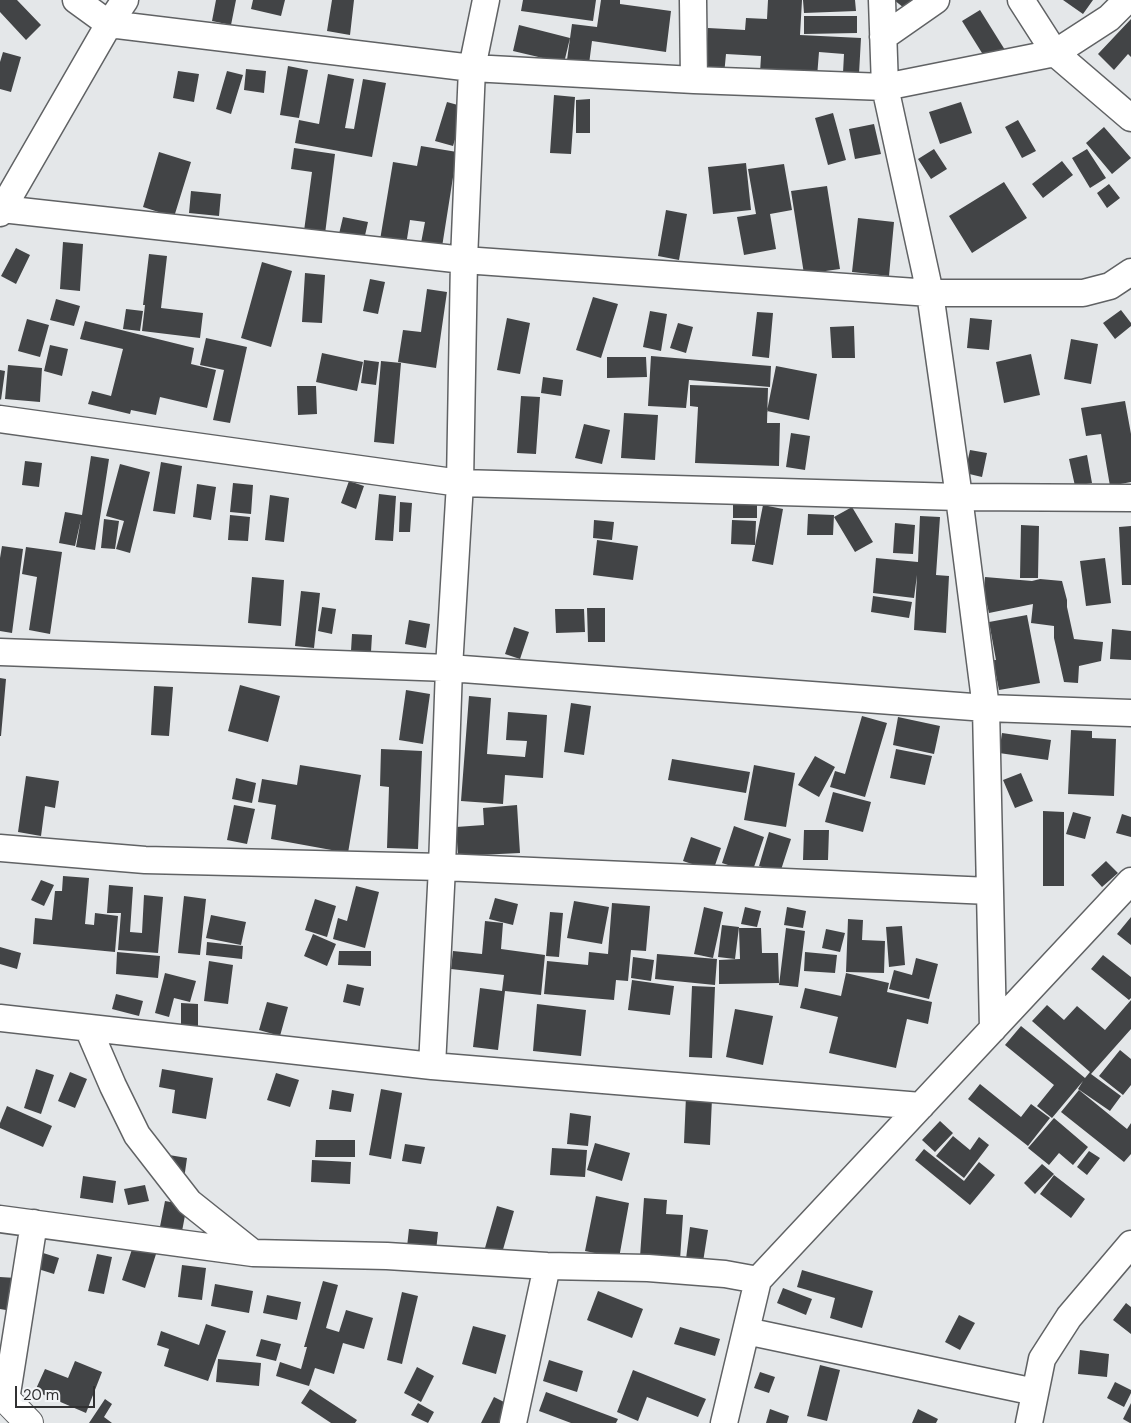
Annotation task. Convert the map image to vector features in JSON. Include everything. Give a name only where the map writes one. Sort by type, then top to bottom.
[{"type":"main road","points":[[3,1396],[28,1423]]},
{"type":"street","points":[[76,0],[109,24],[472,68],[694,80],[885,87],[1055,53],[1109,18],[1127,0]]},
{"type":"street","points":[[125,0],[109,24],[1,211],[464,260],[930,293],[1083,293],[1110,286],[1131,272]]},
{"type":"street","points":[[432,1066],[449,668],[460,483],[464,260],[472,68],[486,0]]},
{"type":"street","points":[[693,0],[694,80]]},
{"type":"street","points":[[882,0],[885,87],[930,293],[986,708],[993,1029]]},
{"type":"street","points":[[883,37],[936,0]]},
{"type":"street","points":[[1021,0],[1055,53],[1131,118]]},
{"type":"street","points":[[0,419],[460,483],[959,497],[1131,498]]},
{"type":"street","points":[[0,652],[449,668],[986,708],[1131,713]]},
{"type":"street","points":[[0,848],[145,860],[442,867],[990,891]]},
{"type":"street","points":[[724,1423],[758,1280],[1131,881]]},
{"type":"street","points":[[0,1018],[432,1066],[921,1106]]},
{"type":"street","points":[[88,1028],[137,1135],[189,1202],[253,1253]]},
{"type":"street","points":[[0,1219],[253,1253],[387,1256],[547,1266],[648,1268],[725,1274],[758,1280]]},
{"type":"street","points":[[3,1396],[34,1223]]},
{"type":"street","points":[[1029,1423],[1042,1359],[1069,1317],[1131,1244]]},
{"type":"street","points":[[513,1423],[547,1266]]},
{"type":"street","points":[[746,1331],[1035,1392]]},
{"type":"building","points":[[0,0],[17,0],[41,25],[26,40],[0,12]]},
{"type":"building","points":[[216,0],[236,0],[231,25],[212,21]]},
{"type":"building","points":[[253,0],[285,0],[281,16],[251,9]]},
{"type":"building","points":[[332,0],[354,0],[350,35],[327,31]]},
{"type":"building","points":[[523,0],[596,0],[593,21],[521,11]]},
{"type":"building","points":[[601,0],[620,0],[620,4],[671,11],[666,52],[592,41],[589,64],[567,60],[572,24],[597,27]]},
{"type":"building","points":[[768,0],[802,0],[800,35],[861,38],[859,74],[843,73],[844,54],[819,52],[817,77],[760,73],[761,56],[726,54],[724,75],[706,73],[708,28],[745,30],[746,18],[767,19]]},
{"type":"building","points":[[803,0],[855,0],[856,11],[804,13]]},
{"type":"building","points":[[894,0],[922,0],[918,19]]},
{"type":"building","points":[[1063,0],[1093,0],[1083,14]]},
{"type":"building","points":[[980,10],[1010,58],[992,69],[962,21]]},
{"type":"building","points":[[804,16],[857,16],[857,33],[804,34]]},
{"type":"building","points":[[1131,19],[1131,57],[1128,54],[1114,70],[1098,54]]},
{"type":"building","points":[[519,25],[570,38],[564,63],[513,51]]},
{"type":"building","points":[[3,52],[21,57],[11,92],[0,89],[0,62]]},
{"type":"building","points":[[288,66],[308,70],[299,118],[280,115]]},
{"type":"building","points":[[246,69],[266,71],[264,93],[244,90]]},
{"type":"building","points":[[178,71],[199,74],[194,102],[173,98]]},
{"type":"building","points":[[227,71],[243,75],[231,114],[216,109]]},
{"type":"building","points":[[328,74],[354,79],[345,128],[354,129],[363,79],[386,83],[372,157],[295,143],[299,120],[319,124]]},
{"type":"building","points":[[554,95],[575,97],[571,154],[550,153]]},
{"type":"building","points":[[590,99],[590,133],[576,133],[576,100]]},
{"type":"building","points":[[447,102],[465,107],[453,146],[435,141]]},
{"type":"building","points":[[961,102],[972,133],[940,144],[929,112]]},
{"type":"building","points":[[833,113],[846,160],[828,165],[815,118]]},
{"type":"building","points":[[1018,120],[1036,151],[1022,158],[1005,127]]},
{"type":"building","points":[[874,124],[881,154],[855,159],[849,129]]},
{"type":"building","points":[[1104,127],[1131,158],[1112,174],[1086,143]]},
{"type":"building","points":[[421,146],[457,152],[442,247],[421,243],[425,222],[410,220],[406,245],[380,240],[393,162],[417,166]]},
{"type":"building","points":[[294,148],[335,154],[325,234],[304,231],[312,172],[291,169]]},
{"type":"building","points":[[934,149],[947,169],[931,179],[918,159]]},
{"type":"building","points":[[1087,149],[1106,178],[1090,188],[1072,158]]},
{"type":"building","points":[[159,152],[191,162],[174,217],[143,207]]},
{"type":"building","points":[[1062,161],[1073,175],[1043,198],[1032,184]]},
{"type":"building","points":[[746,163],[751,210],[713,214],[708,167]]},
{"type":"building","points":[[784,164],[792,210],[770,214],[776,249],[744,255],[737,217],[756,214],[748,169]]},
{"type":"building","points":[[1004,182],[1027,218],[972,253],[949,216]]},
{"type":"building","points":[[1109,184],[1120,198],[1107,208],[1097,193]]},
{"type":"building","points":[[827,186],[840,269],[804,274],[791,191]]},
{"type":"building","points":[[191,191],[221,194],[219,216],[189,213]]},
{"type":"building","points":[[666,210],[687,214],[679,260],[658,256]]},
{"type":"building","points":[[343,217],[368,222],[364,240],[339,234]]},
{"type":"building","points":[[858,218],[894,222],[889,276],[852,272]]},
{"type":"building","points":[[63,242],[83,244],[80,291],[60,289]]},
{"type":"building","points":[[16,248],[30,255],[16,284],[1,276]]},
{"type":"building","points":[[149,254],[167,256],[161,308],[203,313],[200,338],[142,331]]},
{"type":"building","points":[[262,262],[292,271],[271,347],[241,338]]},
{"type":"building","points":[[305,273],[325,275],[322,323],[302,322]]},
{"type":"building","points":[[370,279],[385,282],[378,314],[363,311]]},
{"type":"building","points":[[427,289],[447,292],[436,368],[398,362],[403,330],[421,332]]},
{"type":"building","points":[[593,297],[618,304],[601,358],[576,350]]},
{"type":"building","points":[[56,299],[80,306],[74,326],[50,320]]},
{"type":"building","points":[[126,309],[143,311],[140,331],[123,329]]},
{"type":"building","points":[[1121,310],[1131,323],[1131,326],[1115,339],[1103,323]]},
{"type":"building","points":[[650,311],[667,314],[661,351],[643,347]]},
{"type":"building","points":[[757,312],[773,313],[769,358],[752,356]]},
{"type":"building","points":[[507,318],[530,323],[520,374],[497,370]]},
{"type":"building","points":[[970,318],[992,320],[989,350],[967,348]]},
{"type":"building","points":[[27,319],[49,325],[40,357],[18,351]]},
{"type":"building","points":[[85,321],[194,348],[191,364],[216,370],[207,408],[160,397],[156,415],[131,410],[130,414],[88,404],[92,391],[111,396],[123,349],[80,339]]},
{"type":"building","points":[[678,323],[693,327],[686,353],[670,348]]},
{"type":"building","points":[[854,326],[855,358],[832,358],[830,327]]},
{"type":"building","points":[[206,338],[247,347],[230,423],[213,420],[224,370],[200,365]]},
{"type":"building","points":[[1071,339],[1098,344],[1091,384],[1064,379]]},
{"type":"building","points":[[50,345],[68,349],[62,376],[44,371]]},
{"type":"building","points":[[322,353],[363,362],[357,391],[316,382]]},
{"type":"building","points":[[1031,354],[1040,395],[1004,403],[996,362]]},
{"type":"building","points":[[651,356],[771,366],[770,387],[689,380],[686,408],[648,406]]},
{"type":"building","points":[[607,357],[646,357],[647,377],[607,378]]},
{"type":"building","points":[[364,360],[379,362],[376,385],[361,383]]},
{"type":"building","points":[[381,361],[401,363],[394,444],[374,442]]},
{"type":"building","points":[[8,365],[42,368],[40,402],[5,399]]},
{"type":"building","points":[[776,366],[817,374],[809,420],[767,411]]},
{"type":"building","points":[[0,370],[5,371],[1,400],[0,399]]},
{"type":"building","points":[[543,377],[563,380],[561,396],[541,393]]},
{"type":"building","points":[[690,385],[768,388],[767,423],[780,423],[779,466],[695,463],[698,407],[690,406]]},
{"type":"building","points":[[297,386],[316,386],[317,414],[298,415]]},
{"type":"building","points":[[521,396],[540,397],[536,454],[517,453]]},
{"type":"building","points":[[1125,401],[1131,434],[1131,482],[1110,486],[1101,434],[1086,436],[1081,408]]},
{"type":"building","points":[[624,413],[658,415],[655,460],[621,458]]},
{"type":"building","points":[[584,424],[610,430],[602,464],[575,458]]},
{"type":"building","points":[[791,433],[810,436],[805,470],[786,467]]},
{"type":"building","points":[[970,450],[987,453],[982,477],[965,473]]},
{"type":"building","points":[[1087,455],[1092,483],[1075,486],[1069,459]]},
{"type":"building","points":[[91,456],[109,459],[95,550],[76,547],[81,519],[75,546],[59,543],[65,512],[82,515]]},
{"type":"building","points":[[25,461],[42,463],[39,487],[22,485]]},
{"type":"building","points":[[161,462],[182,466],[175,514],[153,511]]},
{"type":"building","points":[[120,464],[150,472],[130,553],[116,549],[124,521],[106,516]]},
{"type":"building","points":[[349,481],[364,486],[356,509],[341,503]]},
{"type":"building","points":[[233,483],[253,485],[251,514],[230,512]]},
{"type":"building","points":[[197,484],[216,487],[211,520],[193,517]]},
{"type":"building","points":[[379,494],[396,496],[393,541],[375,540]]},
{"type":"building","points":[[270,495],[289,498],[284,542],[265,540]]},
{"type":"building","points":[[400,502],[412,503],[410,532],[399,532]]},
{"type":"building","points":[[733,503],[757,504],[757,518],[733,518]]},
{"type":"building","points":[[763,505],[783,509],[773,565],[752,561]]},
{"type":"building","points":[[852,507],[873,542],[855,552],[834,517]]},
{"type":"building","points":[[808,514],[834,515],[833,535],[807,535]]},
{"type":"building","points":[[230,515],[250,517],[248,541],[228,540]]},
{"type":"building","points":[[920,516],[940,517],[936,575],[949,576],[946,633],[914,630],[917,575],[914,598],[873,593],[876,558],[918,562]]},
{"type":"building","points":[[104,519],[119,521],[115,549],[101,548]]},
{"type":"building","points":[[594,520],[614,522],[612,540],[593,538]]},
{"type":"building","points":[[732,520],[756,521],[755,545],[731,544]]},
{"type":"building","points":[[895,523],[915,525],[913,554],[893,553]]},
{"type":"building","points":[[1021,525],[1039,526],[1038,578],[1020,578]]},
{"type":"building","points":[[1131,526],[1131,585],[1122,585],[1119,527]]},
{"type":"building","points":[[597,540],[638,546],[633,580],[593,575]]},
{"type":"building","points":[[2,546],[23,549],[12,633],[0,631],[0,558]]},
{"type":"building","points":[[26,547],[62,552],[50,634],[29,630],[37,577],[22,574]]},
{"type":"building","points":[[1105,558],[1111,603],[1086,606],[1080,561]]},
{"type":"building","points":[[252,577],[284,580],[281,626],[248,623]]},
{"type":"building","points":[[985,577],[1032,581],[1040,579],[1062,581],[1074,639],[1103,642],[1101,661],[1079,666],[1078,683],[1064,682],[1054,638],[1054,626],[1031,623],[1033,604],[989,613],[984,592]]},
{"type":"building","points":[[301,591],[320,593],[314,648],[295,646]]},
{"type":"building","points":[[873,596],[912,602],[909,618],[871,612]]},
{"type":"building","points":[[322,607],[336,609],[332,634],[318,631]]},
{"type":"building","points":[[587,608],[605,608],[605,642],[588,642]]},
{"type":"building","points":[[555,609],[584,609],[585,632],[556,633]]},
{"type":"building","points":[[1027,615],[1040,683],[999,690],[993,660],[996,660],[989,622]]},
{"type":"building","points":[[409,620],[430,624],[426,648],[405,644]]},
{"type":"building","points":[[514,627],[529,632],[520,659],[505,654]]},
{"type":"building","points":[[1112,629],[1131,631],[1131,660],[1110,659]]},
{"type":"building","points":[[352,634],[372,635],[371,652],[351,651]]},
{"type":"building","points":[[0,678],[6,679],[1,736],[0,736]]},
{"type":"building","points":[[240,685],[280,696],[268,742],[228,731]]},
{"type":"building","points":[[154,686],[173,687],[169,736],[151,735]]},
{"type":"building","points":[[406,690],[430,694],[423,744],[399,740]]},
{"type":"building","points":[[469,696],[491,698],[487,754],[525,757],[527,741],[506,740],[508,712],[547,715],[543,778],[505,775],[503,804],[461,801]]},
{"type":"building","points":[[571,703],[591,706],[584,755],[564,752]]},
{"type":"building","points":[[862,716],[887,723],[865,797],[830,787],[835,771],[845,774]]},
{"type":"building","points":[[898,717],[940,726],[934,754],[893,745]]},
{"type":"building","points":[[1071,730],[1092,731],[1092,738],[1116,739],[1114,796],[1068,794]]},
{"type":"building","points":[[1002,733],[1051,740],[1048,760],[999,753]]},
{"type":"building","points":[[381,749],[422,751],[418,849],[387,848],[389,787],[380,786]]},
{"type":"building","points":[[896,749],[932,756],[925,785],[890,778]]},
{"type":"building","points":[[815,756],[835,767],[819,797],[798,785]]},
{"type":"building","points":[[672,759],[750,772],[746,793],[668,780]]},
{"type":"building","points":[[300,765],[361,775],[348,853],[271,839],[276,805],[258,802],[262,779],[297,785]]},
{"type":"building","points":[[754,765],[795,773],[786,827],[744,820]]},
{"type":"building","points":[[1021,773],[1033,801],[1015,808],[1003,780]]},
{"type":"building","points":[[26,776],[59,781],[55,808],[45,806],[41,836],[18,832]]},
{"type":"building","points":[[236,778],[256,783],[252,803],[232,799]]},
{"type":"building","points":[[833,792],[871,802],[863,832],[825,822]]},
{"type":"building","points":[[234,805],[255,809],[247,844],[227,840]]},
{"type":"building","points":[[517,805],[520,853],[458,856],[456,827],[484,825],[483,808]]},
{"type":"building","points":[[1043,811],[1064,812],[1064,886],[1043,886]]},
{"type":"building","points":[[1073,812],[1091,817],[1085,839],[1066,834]]},
{"type":"building","points":[[1122,814],[1131,817],[1131,837],[1116,833]]},
{"type":"building","points":[[734,826],[764,837],[752,873],[722,863]]},
{"type":"building","points":[[804,830],[829,830],[828,860],[803,860]]},
{"type":"building","points":[[769,832],[791,839],[780,873],[759,866]]},
{"type":"building","points":[[691,837],[721,848],[713,871],[683,861]]},
{"type":"building","points":[[1106,861],[1118,873],[1102,887],[1091,875]]},
{"type":"building","points":[[63,876],[89,878],[85,924],[94,925],[95,913],[118,916],[115,952],[33,944],[35,918],[52,920],[55,891],[62,891]]},
{"type":"building","points":[[41,880],[54,885],[44,906],[31,900]]},
{"type":"building","points":[[109,885],[133,887],[130,932],[142,933],[144,895],[163,897],[158,953],[118,950],[121,913],[107,913]]},
{"type":"building","points":[[356,886],[379,892],[365,948],[333,939],[338,918],[347,921]]},
{"type":"building","points":[[184,896],[206,899],[200,955],[178,953]]},
{"type":"building","points":[[495,898],[518,904],[513,925],[489,919]]},
{"type":"building","points":[[315,899],[336,906],[327,937],[305,930]]},
{"type":"building","points":[[574,901],[609,907],[602,944],[567,938]]},
{"type":"building","points":[[612,903],[650,906],[646,951],[631,950],[628,981],[616,980],[614,1000],[544,994],[547,961],[588,965],[589,952],[608,954]]},
{"type":"building","points":[[704,907],[723,912],[713,958],[694,954]]},
{"type":"building","points":[[745,907],[761,911],[757,927],[741,924]]},
{"type":"building","points":[[787,907],[806,911],[803,928],[784,925]]},
{"type":"building","points":[[550,912],[563,913],[559,957],[546,956]]},
{"type":"building","points":[[211,915],[246,922],[241,945],[206,938]]},
{"type":"building","points":[[1131,917],[1131,945],[1117,934]]},
{"type":"building","points":[[848,919],[863,920],[862,940],[885,941],[884,973],[846,972]]},
{"type":"building","points":[[485,921],[503,923],[501,949],[545,955],[541,995],[505,991],[498,1050],[473,1047],[480,988],[502,991],[504,975],[451,969],[453,951],[482,954]]},
{"type":"building","points":[[722,925],[739,927],[735,959],[718,957]]},
{"type":"building","points":[[902,926],[905,965],[889,967],[886,927]]},
{"type":"building","points":[[739,928],[761,928],[762,953],[778,953],[779,983],[719,984],[719,960],[740,959]]},
{"type":"building","points":[[786,928],[805,931],[798,987],[779,985]]},
{"type":"building","points":[[826,929],[845,933],[840,952],[822,948]]},
{"type":"building","points":[[313,934],[336,944],[327,966],[304,956]]},
{"type":"building","points":[[207,942],[243,946],[242,959],[206,955]]},
{"type":"building","points":[[0,947],[21,953],[17,969],[0,964]]},
{"type":"building","points":[[339,951],[371,951],[371,966],[338,965]]},
{"type":"building","points":[[117,952],[160,956],[158,978],[116,974]]},
{"type":"building","points":[[805,952],[837,955],[835,973],[804,971]]},
{"type":"building","points":[[657,954],[717,959],[715,985],[655,979]]},
{"type":"building","points":[[1103,955],[1131,977],[1131,998],[1129,1000],[1091,969]]},
{"type":"building","points":[[633,957],[654,960],[651,981],[631,978]]},
{"type":"building","points":[[916,958],[938,964],[929,999],[889,989],[894,970],[912,975]]},
{"type":"building","points":[[209,961],[233,965],[228,1004],[204,1001]]},
{"type":"building","points":[[165,973],[196,981],[190,1002],[174,998],[169,1017],[155,1013]]},
{"type":"building","points":[[846,973],[889,983],[887,992],[932,1002],[928,1024],[907,1019],[896,1068],[829,1053],[838,1017],[800,1008],[805,988],[841,996]]},
{"type":"building","points":[[632,980],[674,986],[670,1015],[628,1010]]},
{"type":"building","points":[[347,984],[364,988],[360,1006],[343,1002]]},
{"type":"building","points":[[692,986],[715,987],[712,1058],[689,1057]]},
{"type":"building","points":[[116,994],[143,1001],[139,1016],[112,1009]]},
{"type":"building","points":[[1131,1000],[1131,1029],[1091,1074],[1121,1096],[1110,1111],[1078,1089],[1083,1081],[1052,1118],[1037,1106],[1054,1085],[1005,1045],[1021,1026],[1085,1078],[1090,1072],[1032,1021],[1047,1005],[1064,1020],[1077,1006],[1105,1030]]},
{"type":"building","points":[[267,1002],[288,1007],[280,1036],[259,1030]]},
{"type":"building","points":[[181,1003],[198,1004],[198,1026],[181,1026]]},
{"type":"building","points":[[537,1004],[586,1010],[581,1056],[533,1051]]},
{"type":"building","points":[[735,1009],[773,1016],[763,1065],[726,1057]]},
{"type":"building","points":[[1120,1050],[1131,1059],[1131,1085],[1123,1095],[1099,1076]]},
{"type":"building","points":[[36,1069],[54,1075],[41,1114],[24,1108]]},
{"type":"building","points":[[162,1069],[213,1078],[206,1119],[172,1113],[175,1090],[159,1087]]},
{"type":"building","points":[[70,1072],[87,1079],[75,1108],[58,1101]]},
{"type":"building","points":[[276,1073],[299,1080],[290,1107],[267,1100]]},
{"type":"building","points":[[980,1084],[1021,1117],[1031,1104],[1050,1118],[1028,1146],[968,1099]]},
{"type":"building","points":[[381,1089],[402,1093],[391,1159],[369,1155]]},
{"type":"building","points":[[332,1090],[354,1094],[351,1112],[329,1109]]},
{"type":"building","points":[[1079,1090],[1127,1129],[1131,1123],[1131,1154],[1124,1162],[1061,1112]]},
{"type":"building","points":[[686,1096],[712,1098],[710,1145],[684,1143]]},
{"type":"building","points":[[7,1106],[52,1126],[43,1147],[0,1128],[0,1123]]},
{"type":"building","points":[[570,1113],[591,1116],[588,1146],[567,1144]]},
{"type":"building","points":[[1054,1118],[1088,1147],[1073,1165],[1059,1153],[1049,1165],[1028,1148]]},
{"type":"building","points":[[940,1121],[953,1133],[935,1152],[922,1140]]},
{"type":"building","points":[[953,1136],[970,1150],[979,1137],[989,1145],[964,1178],[936,1156]]},
{"type":"building","points":[[316,1140],[355,1140],[355,1157],[315,1157]]},
{"type":"building","points":[[595,1143],[630,1153],[622,1181],[587,1170]]},
{"type":"building","points":[[405,1144],[425,1147],[421,1164],[402,1161]]},
{"type":"building","points":[[552,1148],[587,1150],[585,1177],[550,1175]]},
{"type":"building","points":[[924,1149],[964,1181],[979,1162],[995,1175],[970,1205],[915,1160]]},
{"type":"building","points":[[1089,1151],[1100,1158],[1087,1175],[1077,1167]]},
{"type":"building","points":[[163,1154],[187,1158],[184,1179]]},
{"type":"building","points":[[312,1160],[351,1162],[350,1184],[311,1182]]},
{"type":"building","points":[[1042,1164],[1054,1174],[1035,1194],[1024,1183]]},
{"type":"building","points":[[1054,1175],[1085,1199],[1071,1218],[1040,1194]]},
{"type":"building","points":[[83,1176],[116,1181],[113,1203],[80,1198]]},
{"type":"building","points":[[145,1185],[149,1201],[128,1205],[124,1189]]},
{"type":"building","points":[[596,1196],[629,1203],[619,1258],[585,1251]]},
{"type":"building","points":[[644,1198],[667,1200],[666,1214],[683,1215],[680,1260],[640,1257]]},
{"type":"building","points":[[165,1201],[187,1205],[179,1247],[157,1242]]},
{"type":"building","points":[[497,1206],[514,1211],[502,1253],[485,1248]]},
{"type":"building","points":[[690,1227],[708,1230],[703,1262],[686,1259]]},
{"type":"building","points":[[409,1229],[438,1232],[436,1251],[407,1247]]},
{"type":"building","points":[[134,1243],[157,1251],[145,1288],[122,1280]]},
{"type":"building","points":[[40,1252],[59,1258],[54,1274],[35,1268]]},
{"type":"building","points":[[97,1254],[112,1257],[104,1294],[88,1291]]},
{"type":"building","points":[[182,1265],[206,1268],[202,1300],[178,1297]]},
{"type":"building","points":[[802,1270],[873,1291],[862,1328],[830,1318],[835,1298],[797,1287]]},
{"type":"building","points":[[0,1277],[16,1278],[12,1311],[0,1309]]},
{"type":"building","points":[[323,1281],[338,1285],[326,1328],[339,1332],[346,1310],[373,1318],[364,1349],[343,1343],[334,1374],[315,1368],[309,1386],[276,1376],[280,1362],[301,1369],[307,1347],[304,1347]]},
{"type":"building","points":[[215,1284],[253,1291],[249,1313],[211,1306]]},
{"type":"building","points":[[783,1288],[812,1299],[806,1315],[777,1303]]},
{"type":"building","points":[[598,1291],[643,1309],[632,1338],[587,1320]]},
{"type":"building","points":[[402,1292],[418,1296],[402,1364],[387,1360]]},
{"type":"building","points":[[267,1295],[301,1302],[297,1320],[263,1313]]},
{"type":"building","points":[[1126,1303],[1131,1307],[1131,1334],[1113,1320]]},
{"type":"building","points":[[959,1315],[975,1323],[960,1350],[945,1342]]},
{"type":"building","points":[[206,1324],[226,1331],[208,1381],[164,1366],[169,1349],[157,1345],[161,1331],[199,1345]]},
{"type":"building","points":[[473,1326],[506,1335],[496,1374],[462,1364]]},
{"type":"building","points":[[680,1327],[720,1339],[715,1356],[674,1344]]},
{"type":"building","points":[[261,1339],[281,1344],[276,1361],[256,1356]]},
{"type":"building","points":[[1080,1350],[1109,1354],[1107,1377],[1078,1374]]},
{"type":"building","points":[[218,1359],[261,1363],[259,1386],[216,1382]]},
{"type":"building","points":[[549,1360],[583,1371],[577,1392],[543,1381]]},
{"type":"building","points":[[75,1361],[102,1372],[86,1413],[35,1391],[45,1369],[68,1378]]},
{"type":"building","points":[[820,1365],[840,1370],[827,1421],[807,1416]]},
{"type":"building","points":[[417,1367],[434,1376],[421,1402],[404,1393]]},
{"type":"building","points":[[633,1370],[706,1399],[698,1417],[647,1397],[638,1421],[617,1412]]},
{"type":"building","points":[[760,1372],[775,1377],[769,1393],[754,1388]]},
{"type":"building","points":[[1115,1382],[1131,1390],[1124,1407],[1107,1398]]},
{"type":"building","points":[[310,1389],[357,1420],[355,1423],[331,1423],[301,1403]]},
{"type":"building","points":[[546,1392],[618,1419],[616,1423],[571,1423],[539,1411]]},
{"type":"building","points":[[494,1397],[512,1406],[503,1423],[481,1423]]},
{"type":"building","points":[[105,1399],[112,1404],[104,1417],[112,1423],[89,1423]]},
{"type":"building","points":[[418,1403],[434,1412],[428,1423],[411,1415]]},
{"type":"building","points":[[1131,1403],[1131,1423],[1130,1423],[1123,1419]]},
{"type":"building","points":[[770,1409],[789,1416],[787,1423],[766,1423]]},
{"type":"building","points":[[918,1409],[938,1419],[936,1423],[912,1423]]}]
